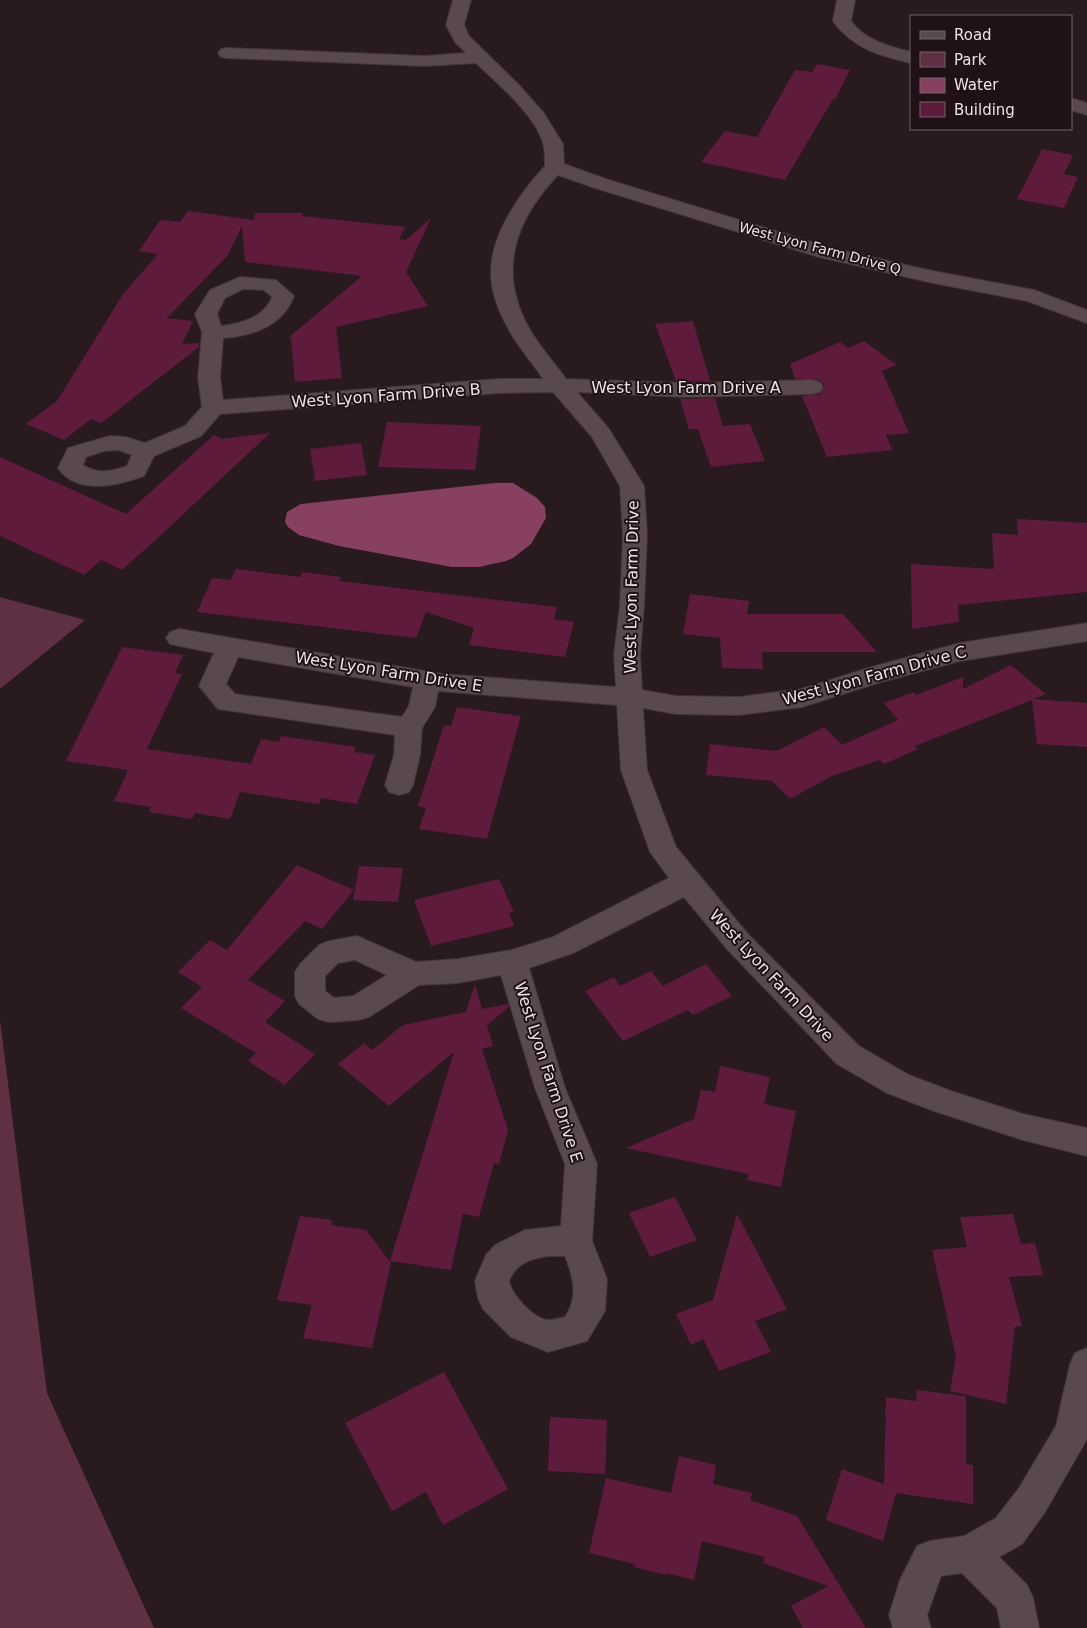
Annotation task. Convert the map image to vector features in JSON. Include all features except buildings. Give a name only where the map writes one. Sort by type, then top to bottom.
[{"type":"street","points":[[462,0],[455,24],[461,38],[525,104],[544,129],[554,146],[555,167]]},
{"type":"street","points":[[846,0],[842,21],[848,31],[864,42],[910,58]]},
{"type":"street","points":[[227,53],[425,61],[480,57]]},
{"type":"street","points":[[1072,104],[1087,109]]},
{"type":"street","name":"West Lyon Farm Drive Q","points":[[555,167],[602,184],[826,252],[933,277],[1034,296],[1087,316]]},
{"type":"street","name":"West Lyon Farm Drive","points":[[555,167],[535,188],[515,221],[504,251],[501,273],[504,294],[519,329],[559,385],[601,434],[632,486],[635,535],[632,605],[627,655],[634,770],[664,852],[737,941],[848,1055],[898,1084],[945,1102],[1023,1127],[1087,1142]]},
{"type":"street","points":[[145,452],[193,431],[213,408],[209,378],[213,332]]},
{"type":"street","name":"West Lyon Farm Drive A","points":[[559,385],[685,390],[812,386]]},
{"type":"street","name":"West Lyon Farm Drive B","points":[[213,408],[499,386],[559,385]]},
{"type":"street","name":"West Lyon Farm Drive C","points":[[630,697],[676,705],[739,706],[802,698],[875,675],[960,652],[1087,632]]},
{"type":"street","name":"West Lyon Farm Drive E","points":[[179,638],[442,683],[630,697]]},
{"type":"street","points":[[228,647],[212,686],[227,702],[409,727]]},
{"type":"street","points":[[399,785],[407,755],[409,727],[422,707],[428,680]]},
{"type":"street","name":"West Lyon Farm Drive E","points":[[413,974],[458,971],[512,962],[563,945],[687,882]]},
{"type":"street","name":"West Lyon Farm Drive E","points":[[512,962],[550,1088],[581,1164],[576,1241]]},
{"type":"street","points":[[912,1628],[908,1615],[918,1580],[930,1559],[969,1554],[1009,1531],[1032,1500],[1073,1431],[1087,1364]]},
{"type":"street","points":[[969,1554],[1014,1598],[1020,1628]]},
{"type":"green space","points":[[0,597],[85,620],[0,689]]},
{"type":"green space","points":[[0,1020],[47,1393],[154,1628],[0,1628]]},
{"type":"water","points":[[495,483],[513,483],[537,498],[545,507],[546,518],[531,544],[513,558],[479,567],[452,567],[339,546],[299,535],[288,527],[285,522],[287,512],[301,504]]}]
